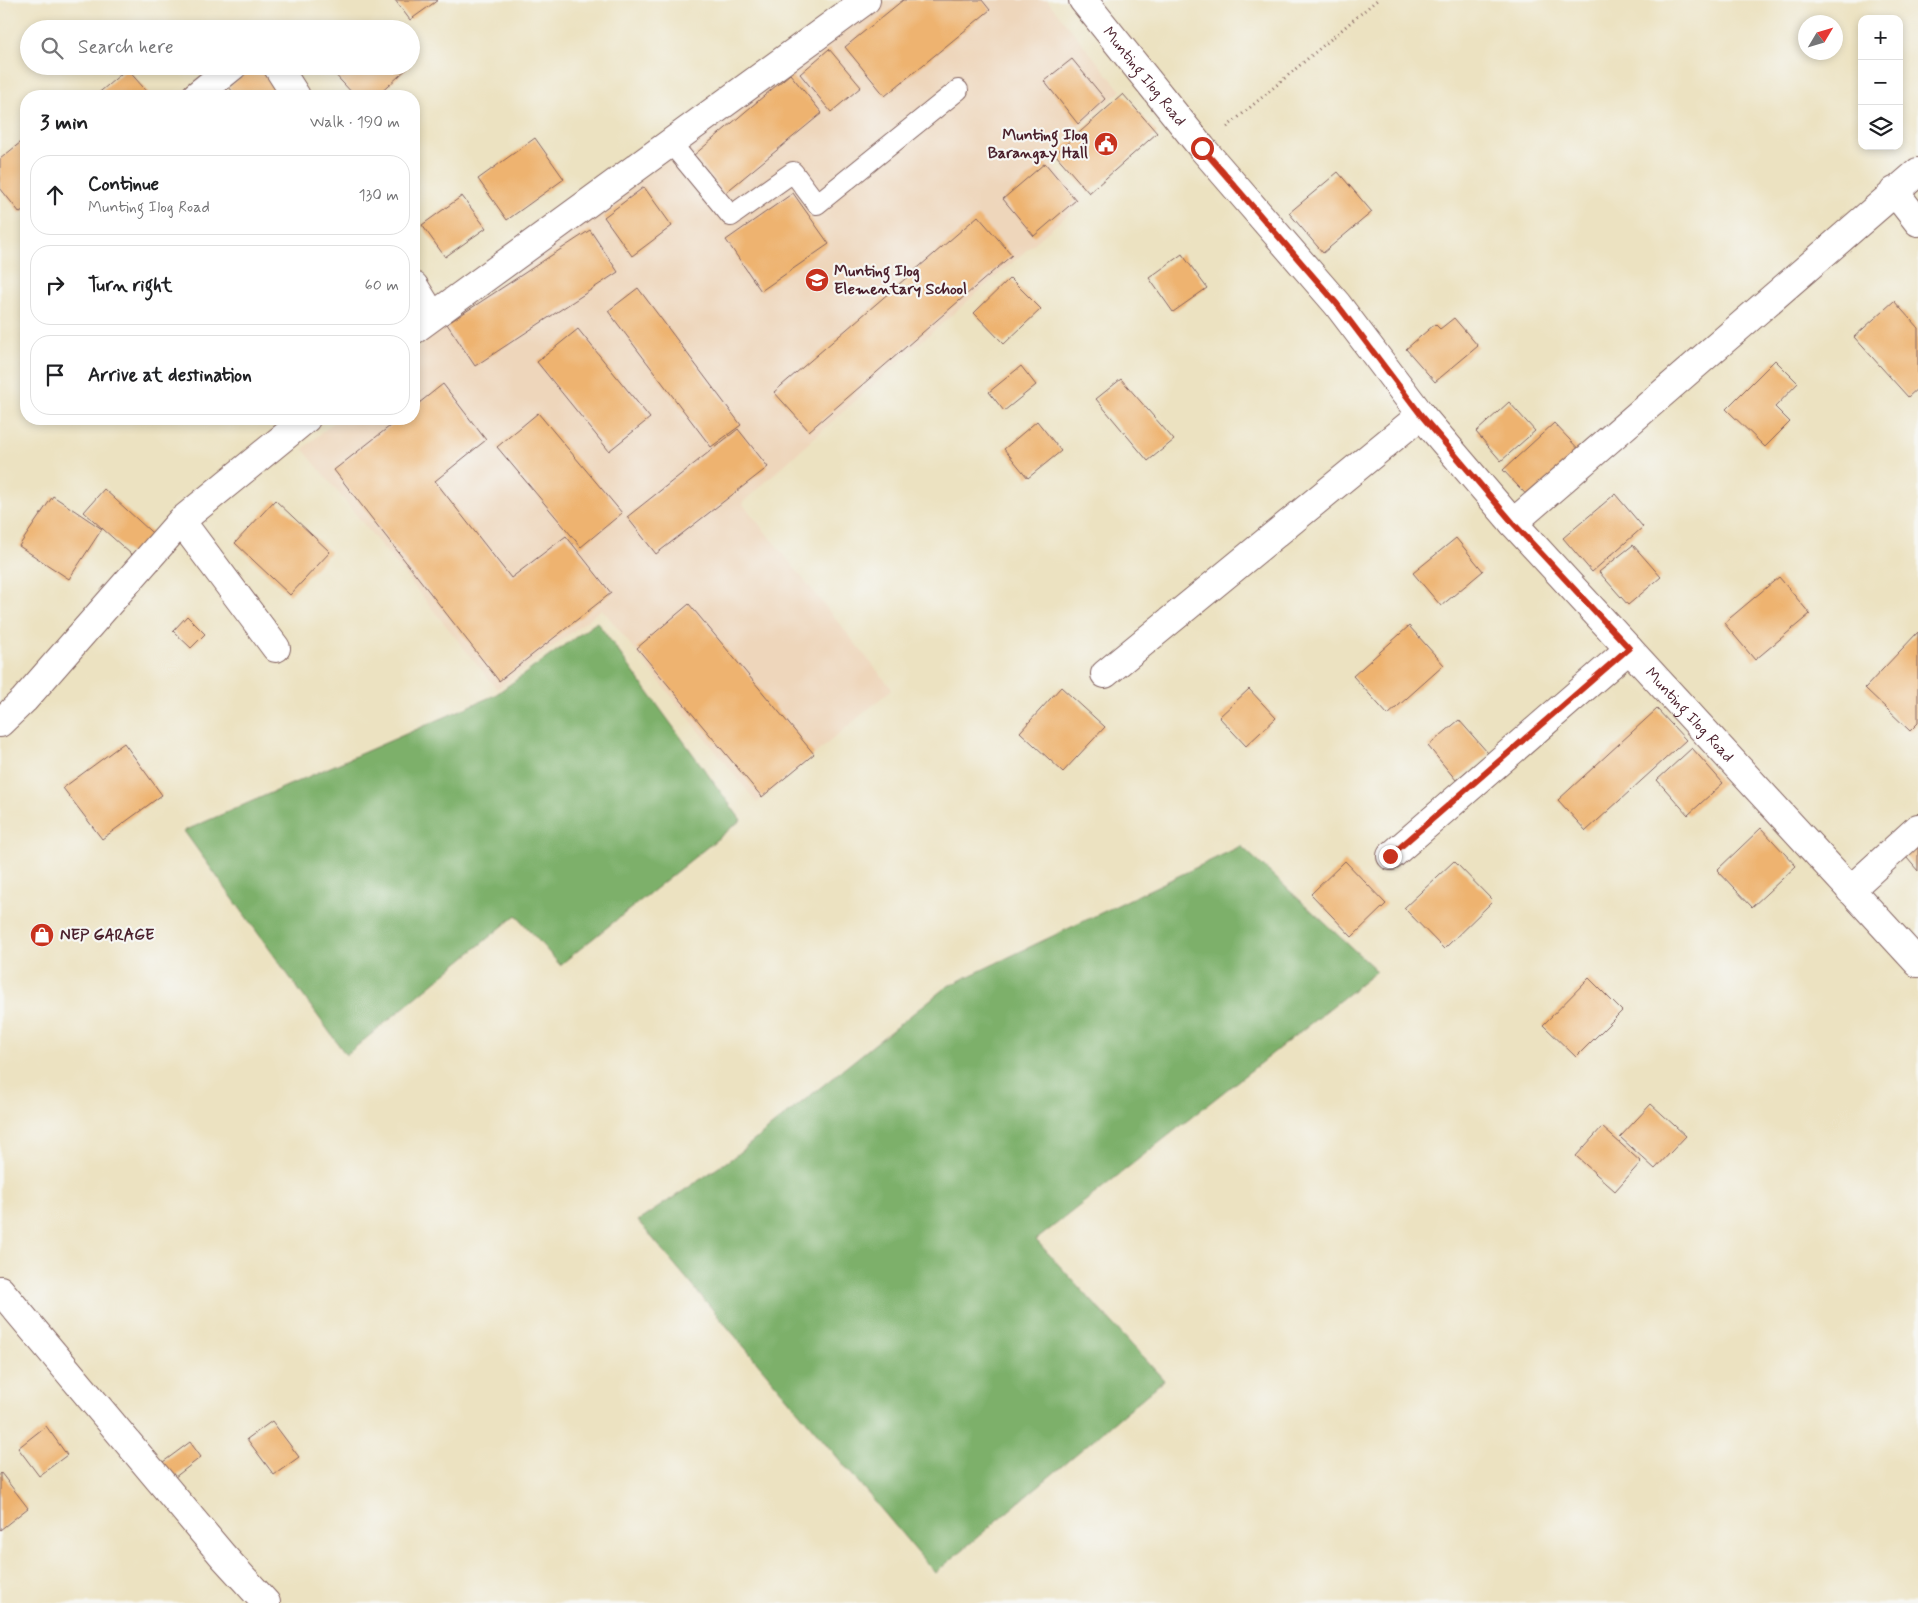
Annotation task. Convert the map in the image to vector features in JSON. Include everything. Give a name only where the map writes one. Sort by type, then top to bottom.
[{"type":"street","points":[[420,311],[423,323],[866,0]]},
{"type":"street","name":"Munting Ilog Road","points":[[1083,0],[1202,148],[1337,304],[1421,415],[1513,523],[1918,963]]},
{"type":"street","points":[[203,90],[221,75]]},
{"type":"street","points":[[283,75],[292,90]]},
{"type":"street","points":[[1513,523],[1918,172]]},
{"type":"street","points":[[1894,191],[1918,222]]},
{"type":"street","points":[[1105,674],[1421,415]]},
{"type":"street","points":[[0,722],[24,700],[181,521],[299,425]]},
{"type":"street","points":[[181,521],[276,648]]},
{"type":"street","points":[[1390,856],[1629,648]]},
{"type":"street","points":[[1850,890],[1918,828]]},
{"type":"street","points":[[0,1290],[223,1556],[266,1603]]},
{"type":"lane","points":[[670,142],[731,216],[793,172],[817,204],[958,90]]},
{"type":"path","points":[[1202,148],[1377,0]]},
{"type":"shaded area","points":[[886,0],[1047,0],[1121,91],[1046,157],[1083,201],[916,346],[742,503],[892,689],[757,803],[602,609],[497,689],[303,449],[330,425],[420,425],[420,347],[455,316]]},
{"type":"green space","points":[[597,622],[741,820],[560,965],[516,915],[346,1055],[184,831],[495,695]]},
{"type":"green space","points":[[1241,846],[1377,971],[1036,1240],[1164,1380],[935,1573],[638,1221],[731,1159],[946,987]]},
{"type":"building","points":[[395,0],[438,0],[410,20]]},
{"type":"building","points":[[903,0],[982,0],[990,10],[885,96],[845,47]]},
{"type":"building","points":[[829,49],[861,87],[831,112],[800,74]]},
{"type":"building","points":[[1072,59],[1105,99],[1078,124],[1044,81]]},
{"type":"building","points":[[790,74],[822,113],[725,193],[694,155]]},
{"type":"building","points":[[120,75],[132,75],[146,90],[102,90]]},
{"type":"building","points":[[243,75],[268,75],[280,90],[231,90],[229,87]]},
{"type":"building","points":[[336,75],[400,75],[384,90],[349,90]]},
{"type":"building","name":"Munting Ilog Barangay Hall","points":[[1123,94],[1157,133],[1089,193],[1055,154]]},
{"type":"building","points":[[535,138],[564,179],[507,220],[478,179]]},
{"type":"building","points":[[20,143],[20,213],[0,188],[0,159]]},
{"type":"building","points":[[1045,163],[1076,200],[1034,236],[1003,199]]},
{"type":"building","points":[[1338,172],[1372,212],[1323,253],[1289,213]]},
{"type":"building","points":[[644,187],[672,226],[632,256],[604,217]]},
{"type":"building","points":[[793,193],[829,244],[761,291],[726,240]]},
{"type":"building","points":[[462,196],[486,228],[445,257],[422,225]]},
{"type":"building","points":[[978,216],[1012,255],[809,431],[774,392]]},
{"type":"building","points":[[590,230],[618,272],[475,366],[447,324]]},
{"type":"building","points":[[1182,254],[1207,288],[1173,312],[1149,278]]},
{"type":"building","points":[[1010,278],[1041,309],[1004,344],[974,313]]},
{"type":"building","points":[[638,288],[741,425],[711,447],[608,311]]},
{"type":"building","points":[[1894,301],[1918,328],[1918,388],[1908,397],[1854,337]]},
{"type":"building","points":[[1454,318],[1478,346],[1435,382],[1406,349],[1435,324],[1440,329]]},
{"type":"building","points":[[578,329],[650,418],[609,451],[537,362]]},
{"type":"building","points":[[1775,360],[1798,383],[1775,407],[1790,422],[1765,447],[1726,409]]},
{"type":"building","points":[[1021,366],[1036,385],[1004,411],[989,392]]},
{"type":"building","points":[[1121,379],[1174,440],[1148,461],[1096,399]]},
{"type":"building","points":[[443,384],[486,440],[435,481],[511,578],[566,536],[611,593],[499,681],[334,470],[391,425],[420,425],[420,402]]},
{"type":"building","points":[[1509,402],[1535,431],[1501,461],[1476,432]]},
{"type":"building","points":[[538,413],[622,513],[581,547],[497,447]]},
{"type":"building","points":[[1037,421],[1061,451],[1028,478],[1004,449]]},
{"type":"building","points":[[1554,423],[1585,456],[1534,503],[1503,470]]},
{"type":"building","points":[[738,429],[768,467],[656,554],[627,517]]},
{"type":"building","points":[[104,489],[161,541],[141,563],[84,512]]},
{"type":"building","points":[[1615,494],[1643,527],[1592,572],[1563,538]]},
{"type":"building","points":[[53,496],[102,529],[69,579],[19,546]]},
{"type":"building","points":[[275,500],[330,552],[290,595],[235,543]]},
{"type":"building","points":[[1456,538],[1483,571],[1441,606],[1413,573]]},
{"type":"building","points":[[1633,545],[1661,577],[1628,605],[1599,572]]},
{"type":"building","points":[[1779,577],[1810,614],[1755,660],[1724,623]]},
{"type":"building","points":[[689,604],[814,754],[762,797],[637,648]]},
{"type":"building","points":[[187,616],[205,634],[191,648],[173,631]]},
{"type":"building","points":[[1409,626],[1444,665],[1388,715],[1353,676]]},
{"type":"building","points":[[1918,632],[1918,723],[1910,731],[1865,688]]},
{"type":"building","points":[[1061,687],[1105,727],[1063,772],[1020,732]]},
{"type":"building","points":[[1249,689],[1276,718],[1246,746],[1219,717]]},
{"type":"building","points":[[1657,709],[1686,740],[1586,831],[1558,800]]},
{"type":"building","points":[[1459,720],[1488,753],[1456,780],[1428,746]]},
{"type":"building","points":[[124,743],[162,795],[102,839],[63,788]]},
{"type":"building","points":[[1692,748],[1723,783],[1688,815],[1657,780]]},
{"type":"building","points":[[1761,828],[1796,866],[1752,907],[1717,870]]},
{"type":"building","points":[[1918,836],[1918,871],[1901,851]]},
{"type":"building","points":[[1345,861],[1386,904],[1352,937],[1311,894]]},
{"type":"building","points":[[1454,861],[1493,901],[1444,949],[1404,908]]},
{"type":"building","points":[[1589,978],[1622,1011],[1576,1057],[1543,1025]]},
{"type":"building","points":[[1651,1104],[1686,1136],[1655,1169],[1620,1137]]},
{"type":"building","points":[[1602,1127],[1641,1162],[1615,1191],[1576,1156]]},
{"type":"building","points":[[272,1421],[299,1457],[274,1475],[247,1439]]},
{"type":"building","points":[[46,1426],[67,1455],[39,1476],[18,1448]]},
{"type":"building","points":[[190,1442],[201,1457],[170,1481],[159,1465]]},
{"type":"building","points":[[0,1474],[28,1508],[0,1530]]},
{"type":"place","name":"Munting Ilog Barangay Hall","points":[[1106,144]]},
{"type":"place","name":"Munting Ilog Elementary School","points":[[817,280]]},
{"type":"place","name":"NEP GARAGE","points":[[42,935]]},
{"type":"route","points":[[1202,148],[1337,304],[1421,415],[1513,523],[1629,648],[1390,856]]}]
